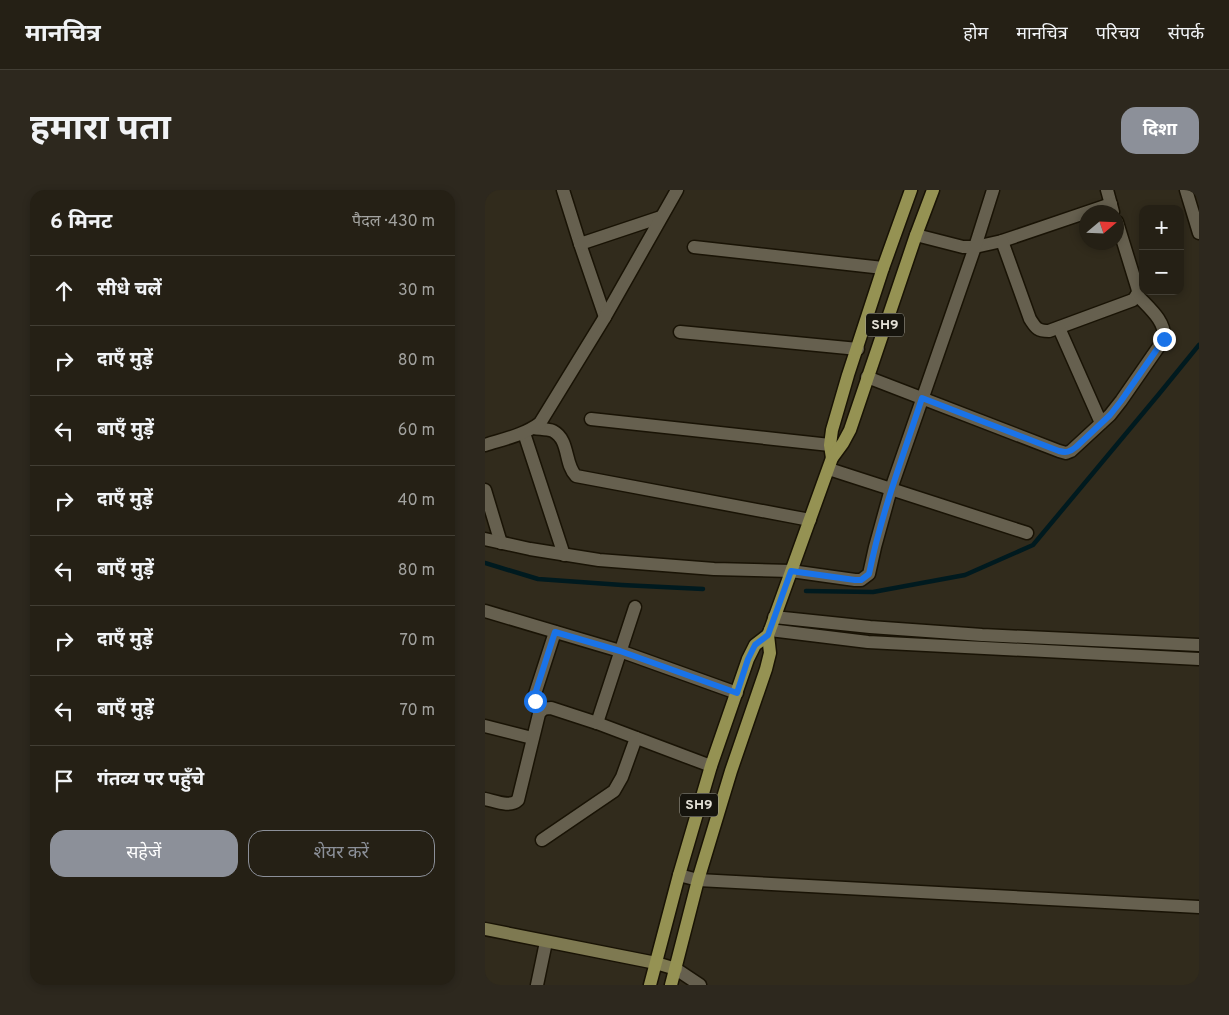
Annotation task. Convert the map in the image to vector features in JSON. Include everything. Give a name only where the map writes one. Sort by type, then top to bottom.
[{"type":"main road","name":"SH9","points":[[650,985],[679,875],[711,766],[748,659],[755,645],[769,632],[810,520],[830,457],[832,430],[848,376],[908,190]]},
{"type":"main road","name":"SH9","points":[[830,457],[843,443],[850,430],[933,190]]},
{"type":"main road","name":"SH9","points":[[671,985],[698,880],[731,771],[771,653],[769,632]]},
{"type":"street","points":[[563,190],[605,316]]},
{"type":"street","points":[[485,445],[529,430],[540,423],[605,316],[677,190]]},
{"type":"street","points":[[485,539],[599,560],[714,569],[791,571],[855,580],[865,578],[869,574],[891,489],[993,190]]},
{"type":"street","points":[[1107,190],[1111,205]]},
{"type":"street","points":[[1186,190],[1199,233]]},
{"type":"street","points":[[580,244],[661,217]]},
{"type":"street","points":[[916,235],[963,247],[975,247],[1079,218]]},
{"type":"street","points":[[1002,241],[1030,318],[1035,327],[1040,331],[1059,328],[1133,300],[1137,296],[1137,287],[1124,245]]},
{"type":"street","points":[[694,247],[883,268]]},
{"type":"street","points":[[867,377],[1066,453],[1076,447],[1121,401],[1164,339],[1165,332],[1159,319],[1137,296]]},
{"type":"street","points":[[1059,328],[1101,423]]},
{"type":"street","points":[[679,332],[857,349]]},
{"type":"street","points":[[591,419],[830,457],[891,489],[1027,533]]},
{"type":"street","points":[[529,430],[549,430],[558,435],[564,446],[570,469],[576,476],[810,520]]},
{"type":"street","points":[[529,430],[564,555]]},
{"type":"street","points":[[485,490],[501,543]]},
{"type":"street","points":[[597,723],[635,607]]},
{"type":"street","points":[[485,611],[620,651],[737,693]]},
{"type":"street","points":[[775,617],[870,627],[982,635],[1199,645]]},
{"type":"street","points":[[542,710],[534,697],[555,632]]},
{"type":"street","points":[[769,632],[868,642],[1199,660]]},
{"type":"street","points":[[485,798],[512,804],[516,803],[539,714],[546,708],[597,723],[711,766]]},
{"type":"street","points":[[485,726],[532,738]]},
{"type":"street","points":[[542,840],[614,791],[622,777],[636,738]]},
{"type":"street","points":[[679,875],[698,880],[1199,907]]},
{"type":"street","points":[[485,929],[676,969],[700,985]]},
{"type":"street","points":[[537,985],[546,942]]},
{"type":"waterway","points":[[806,591],[873,592],[965,575],[1033,545],[1199,345]]},
{"type":"waterway","points":[[485,563],[538,579],[703,589]]},
{"type":"route","points":[[535,701],[534,697],[555,632],[620,651],[737,693],[748,659],[755,645],[768,635],[791,571],[855,580],[861,580],[869,574],[891,489],[922,398],[1066,453],[1076,447],[1110,415],[1164,339]]}]
